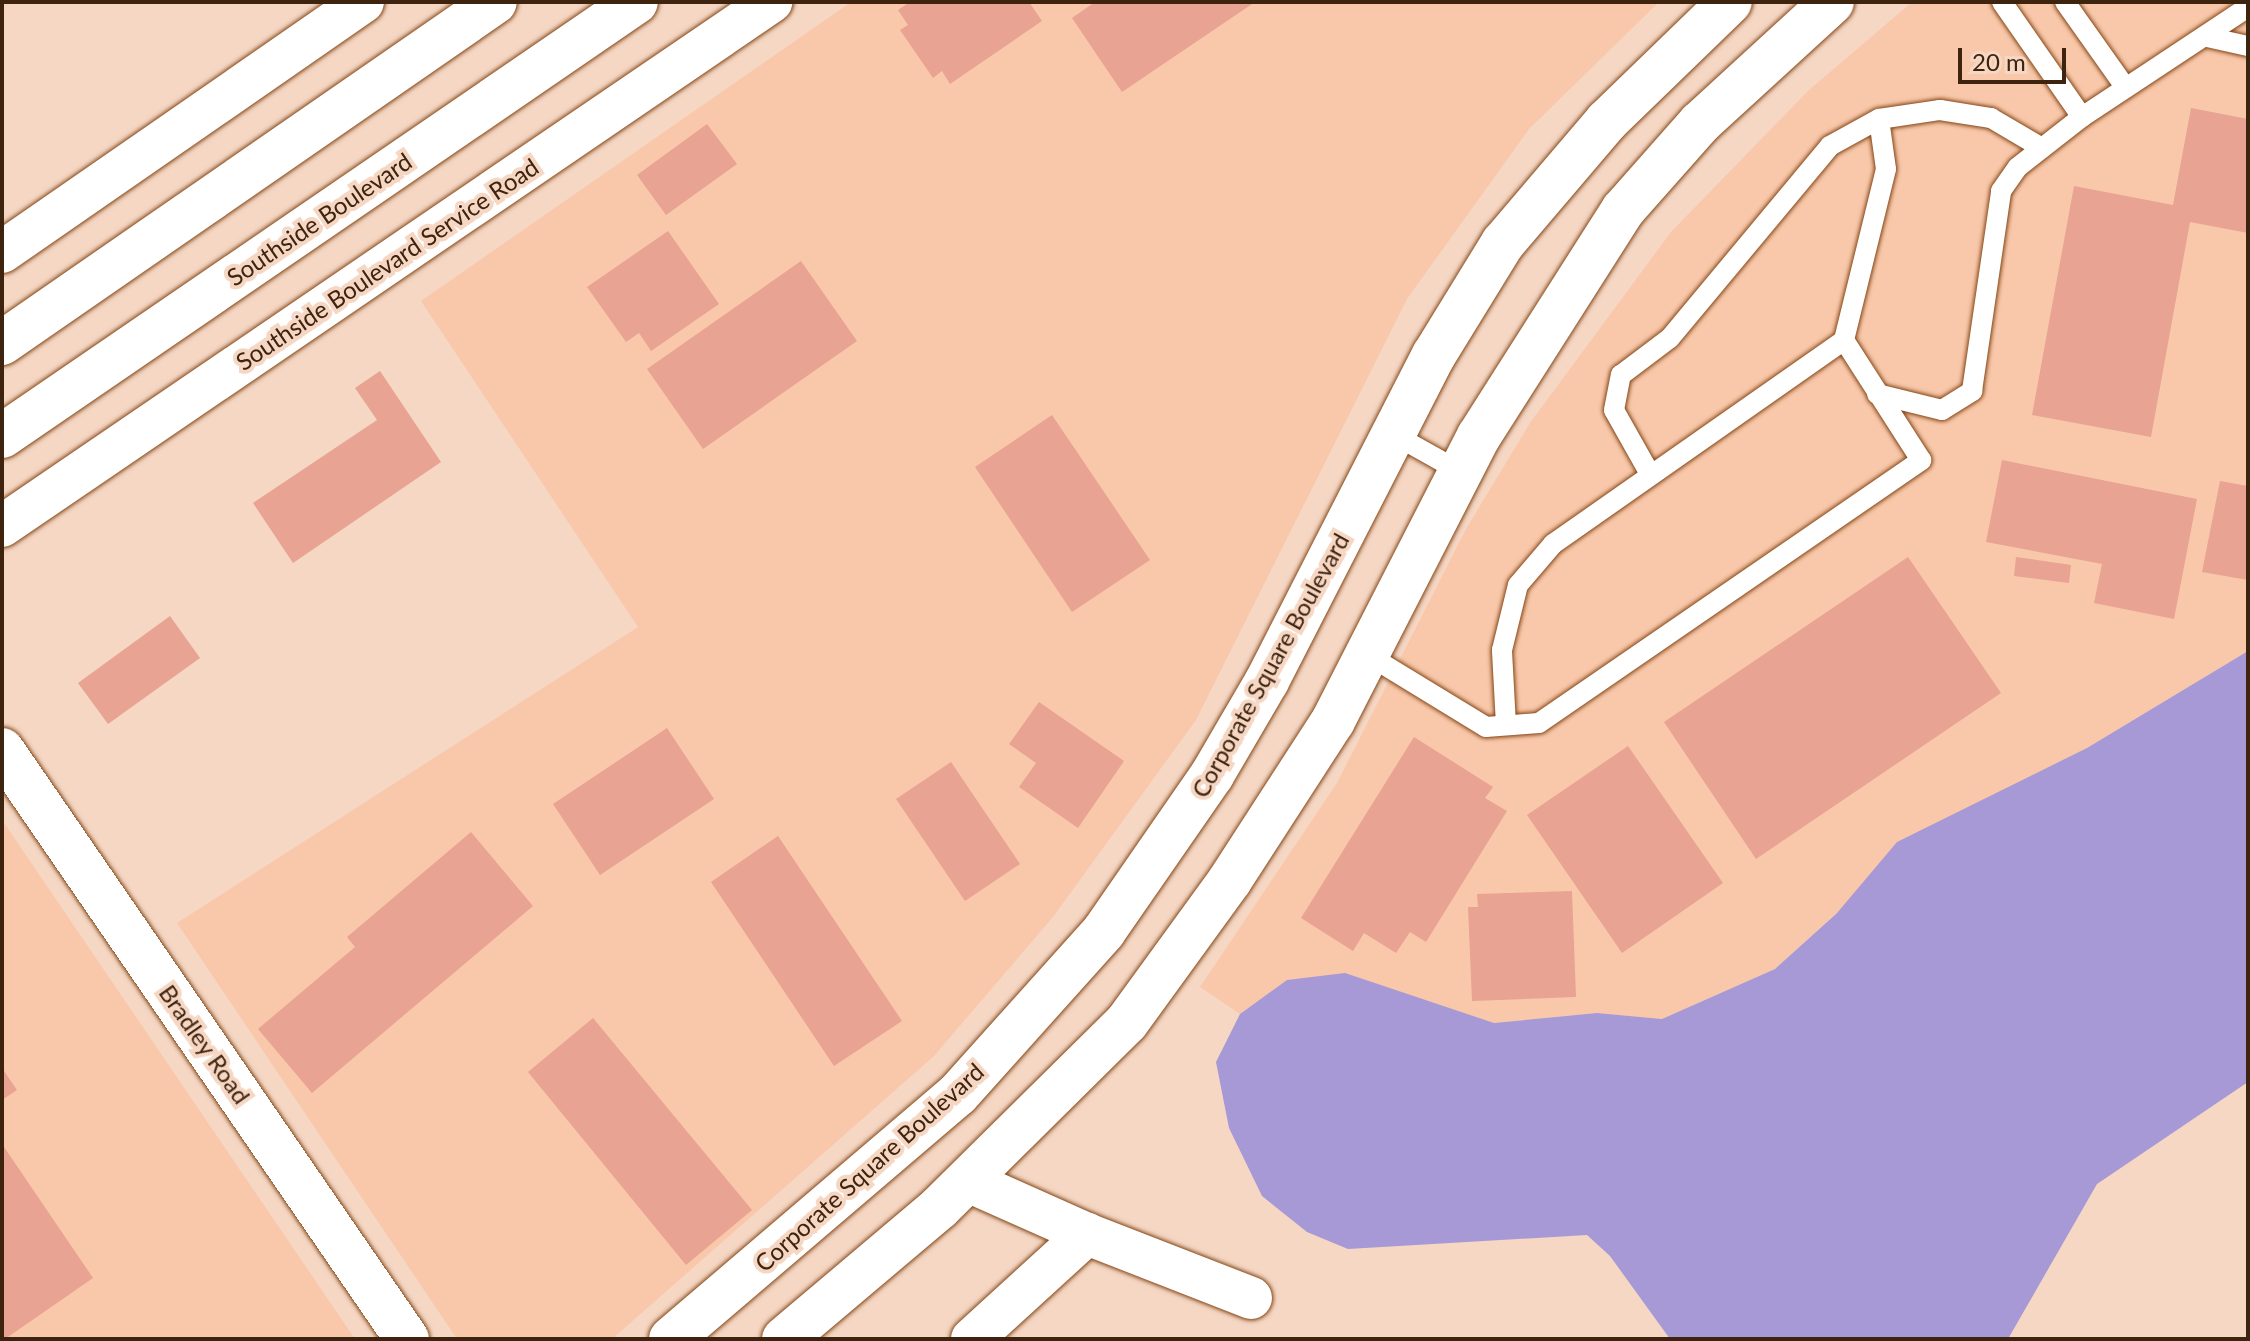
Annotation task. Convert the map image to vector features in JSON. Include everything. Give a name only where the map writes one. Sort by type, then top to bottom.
[{"type":"main road","points":[[2,343],[495,2]]},
{"type":"main road","name":"Southside Boulevard","points":[[2,436],[636,2]]},
{"type":"main road","name":"Corporate Square Boulevard","points":[[671,1339],[958,1094],[1104,931],[1267,681],[1393,434],[1503,243],[1607,121],[1730,2]]},
{"type":"main road","points":[[784,1339],[968,1181],[1127,1022],[1281,805],[1368,655],[1461,472],[1547,322],[1623,210],[1700,123],[1832,2]]},
{"type":"main road","name":"Bradley Road","points":[[2,750],[407,1339]]},
{"type":"street","points":[[2,252],[363,2]]},
{"type":"street","name":"Southside Boulevard Service Road","points":[[2,526],[771,2]]},
{"type":"street","points":[[968,1181],[1087,1234],[1251,1298]]},
{"type":"street","points":[[972,1339],[1087,1234]]},
{"type":"lane","points":[[2002,2],[2082,117]]},
{"type":"lane","points":[[2065,2],[2126,88]]},
{"type":"lane","points":[[1877,394],[1942,410],[1972,391],[2001,191],[2042,148],[2082,117],[2248,7]]},
{"type":"lane","points":[[2207,37],[2248,46]]},
{"type":"lane","points":[[1650,474],[1614,410],[1621,375],[1670,338],[1830,146],[1879,119],[1940,110],[1991,118],[2042,148]]},
{"type":"lane","points":[[1506,725],[1502,650],[1518,585],[1553,544],[1844,340],[1886,169],[1879,119]]},
{"type":"lane","points":[[1368,655],[1486,727],[1539,723],[1921,460],[1844,340]]},
{"type":"lane","points":[[1393,434],[1461,472]]},
{"type":"shaded area","points":[[851,2],[1659,2],[1529,129],[1407,299],[1196,720],[1053,917],[934,1056],[612,1339],[457,1339],[177,923],[638,627],[421,301]]},
{"type":"shaded area","points":[[1912,2],[2248,2],[2248,651],[2087,748],[1836,913],[1775,969],[1662,1019],[1597,1013],[1494,1023],[1287,980],[1240,1014],[1200,987],[1337,783],[1466,529],[1530,423],[1671,232],[1808,91]]},
{"type":"shaded area","points":[[2248,651],[2248,1082],[2097,1184],[2008,1339],[1670,1339],[1610,1256],[1587,1235],[1348,1249],[1307,1232],[1262,1196],[1229,1128],[1216,1062],[1240,1014],[1287,980],[1345,973],[1494,1023],[1597,1013],[1662,1019],[1775,969],[1837,913],[1897,842],[2087,748]]},
{"type":"shaded area","points":[[2,820],[355,1339],[2,1339]]},
{"type":"building","points":[[910,2],[1029,2],[1042,21],[950,84],[942,71],[933,78],[900,30],[908,25],[898,10]]},
{"type":"building","points":[[1095,2],[1255,2],[1122,92],[1072,18]]},
{"type":"building","points":[[2191,108],[2248,119],[2248,233],[2190,222],[2151,437],[2032,415],[2074,186],[2173,205]]},
{"type":"building","points":[[707,124],[737,164],[666,215],[637,175]]},
{"type":"building","points":[[668,231],[719,304],[651,351],[639,333],[626,342],[587,287]]},
{"type":"building","points":[[801,261],[857,341],[703,449],[647,369]]},
{"type":"building","points":[[380,371],[441,462],[293,563],[253,503],[377,420],[355,388]]},
{"type":"building","points":[[1052,415],[1150,560],[1072,612],[975,467]]},
{"type":"building","points":[[2002,460],[2197,499],[2174,619],[2094,603],[2102,564],[1986,542]]},
{"type":"building","points":[[2220,481],[2248,486],[2248,580],[2202,572]]},
{"type":"building","points":[[1908,557],[2001,693],[1756,859],[1664,722]]},
{"type":"building","points":[[2016,557],[2071,565],[2069,583],[2014,576]]},
{"type":"building","points":[[170,616],[200,658],[108,724],[78,683]]},
{"type":"building","points":[[1039,702],[1124,761],[1078,828],[1019,787],[1036,763],[1009,744]]},
{"type":"building","points":[[667,728],[714,799],[600,875],[553,804]]},
{"type":"building","points":[[1414,737],[1493,787],[1485,798],[1507,811],[1426,942],[1410,932],[1396,953],[1364,933],[1353,951],[1301,918]]},
{"type":"building","points":[[1628,746],[1723,883],[1622,953],[1527,815]]},
{"type":"building","points":[[951,762],[1020,864],[965,901],[896,799]]},
{"type":"building","points":[[471,832],[533,906],[312,1093],[258,1029],[355,947],[347,937]]},
{"type":"building","points":[[778,836],[902,1021],[834,1066],[711,882]]},
{"type":"building","points":[[1572,891],[1576,997],[1472,1001],[1468,907],[1478,907],[1477,894]]},
{"type":"building","points":[[593,1018],[752,1210],[686,1265],[528,1072]]},
{"type":"building","points":[[2,1068],[17,1090],[2,1100]]},
{"type":"building","points":[[2,1144],[93,1278],[5,1339],[2,1339]]}]
